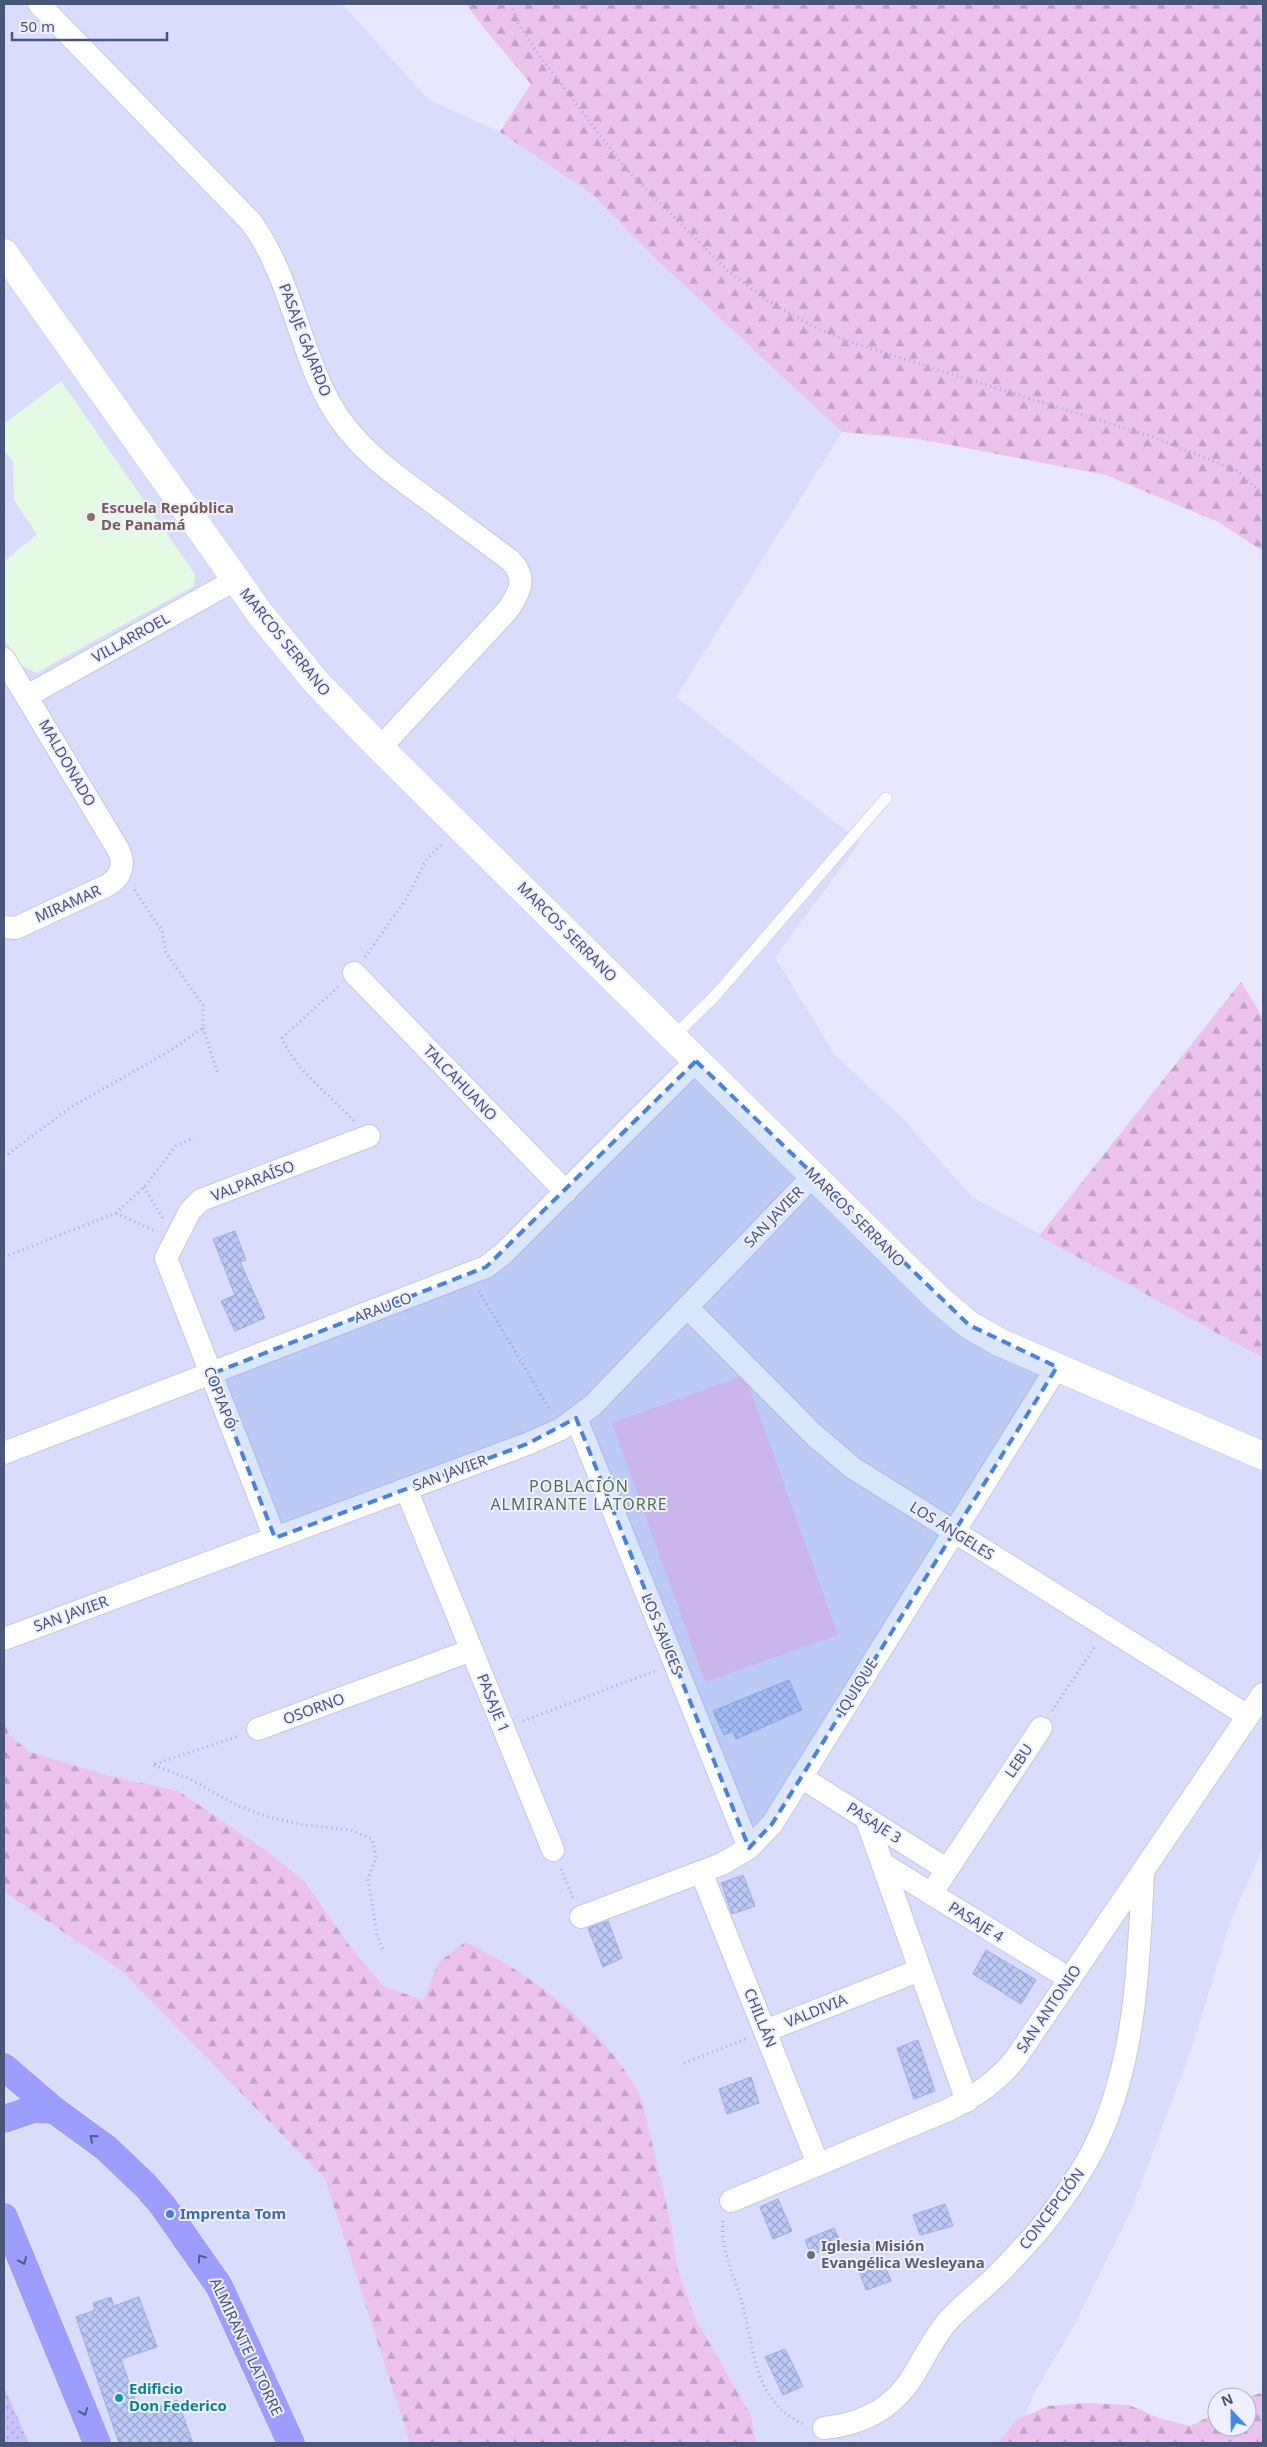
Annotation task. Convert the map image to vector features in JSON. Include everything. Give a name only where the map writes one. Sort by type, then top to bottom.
[{"type":"main road","name":"ALMIRANTE LATORRE","points":[[4,2067],[54,2110],[100,2143],[146,2186],[201,2257],[219,2286],[291,2443]]},
{"type":"main road","points":[[4,2119],[34,2109],[54,2110]]},
{"type":"main road","points":[[4,2217],[97,2443]]},
{"type":"street","name":"PASAJE GAJARDO","points":[[39,4],[256,230],[280,272],[321,386],[341,421],[356,440],[392,474],[511,561],[520,572],[521,588],[506,612],[380,748]]},
{"type":"street","name":"MARCOS SERRANO","points":[[4,253],[235,580],[316,682],[380,748],[952,1312],[984,1335],[1263,1456]]},
{"type":"street","name":"VILLARROEL","points":[[27,696],[235,580]]},
{"type":"street","name":"MALDONADO","points":[[4,659],[118,851],[121,857],[121,870]]},
{"type":"street","name":"MIRAMAR","points":[[6,928],[16,928],[108,885],[118,876],[121,870]]},
{"type":"street","name":"TALCAHUANO","points":[[354,973],[566,1192]]},
{"type":"street","name":"ARAUCO","points":[[4,1453],[470,1275],[486,1267],[503,1254],[566,1192],[696,1060]]},
{"type":"street","name":"VALPARAÍSO","points":[[170,1249],[190,1211],[201,1200],[369,1136]]},
{"type":"street","name":"SAN JAVIER","points":[[4,1639],[527,1444],[568,1424],[593,1405],[813,1176]]},
{"type":"street","name":"COPIAPÓ","points":[[170,1249],[211,1374],[275,1538]]},
{"type":"street","name":"LOS ÁNGELES","points":[[687,1307],[840,1458],[954,1532],[1248,1716]]},
{"type":"street","name":"IQUIQUE","points":[[581,1917],[722,1864],[749,1848],[772,1824],[1057,1367]]},
{"type":"street","name":"LOS SAUCES","points":[[568,1424],[674,1664],[749,1848]]},
{"type":"street","name":"PASAJE 1","points":[[406,1489],[553,1850]]},
{"type":"street","name":"OSORNO","points":[[258,1729],[472,1650]]},
{"type":"street","name":"SAN ANTONIO","points":[[731,2200],[967,2100],[982,2092],[1006,2070],[1263,1694]]},
{"type":"street","name":"LEBU","points":[[930,1894],[1040,1728]]},
{"type":"street","name":"PASAJE 3","points":[[801,1777],[946,1869]]},
{"type":"street","points":[[866,1818],[967,2100]]},
{"type":"street","name":"PASAJE 4","points":[[883,1864],[1070,1979]]},
{"type":"street","name":"CHILLÁN","points":[[701,1872],[818,2164]]},
{"type":"street","name":"CONCEPCIÓN","points":[[824,2428],[854,2423],[868,2418],[895,2398],[907,2385],[940,2330],[1021,2250],[1063,2198],[1085,2163],[1110,2109],[1124,2058],[1137,1969],[1143,1872]]},
{"type":"street","name":"VALDIVIA","points":[[765,2031],[920,1970]]},
{"type":"lane","points":[[673,1037],[714,997],[886,798]]},
{"type":"path","points":[[511,4],[518,22],[536,51],[625,168],[728,270],[767,300],[818,329],[856,344],[1150,436],[1236,470],[1263,494]]},
{"type":"path","points":[[121,870],[162,931],[166,953],[203,1005],[203,1028],[218,1074]]},
{"type":"path","points":[[4,1157],[71,1107],[168,1052],[203,1028]]},
{"type":"path","points":[[4,1257],[116,1213],[144,1187],[176,1146],[194,1138]]},
{"type":"path","points":[[144,1187],[170,1249]]},
{"type":"path","points":[[116,1213],[170,1249]]},
{"type":"path","points":[[470,1275],[568,1424]]},
{"type":"path","name":"LEBU","points":[[1040,1728],[1107,1628]]},
{"type":"path","points":[[504,1729],[674,1664]]},
{"type":"path","points":[[258,1729],[154,1764],[190,1779],[236,1805],[265,1816],[304,1825],[351,1830],[372,1839],[376,1857],[368,1879],[377,1935],[383,1950]]},
{"type":"path","points":[[553,1850],[581,1917]]},
{"type":"path","name":"VALDIVIA","points":[[684,2064],[765,2031]]},
{"type":"path","points":[[731,2200],[723,2214],[723,2243],[729,2268],[746,2318],[758,2375],[766,2391],[782,2411],[803,2423],[824,2428]]},
{"type":"highlighted area","points":[[696,1061],[969,1325],[1057,1367],[772,1824],[749,1848],[576,1418],[527,1444],[275,1538],[211,1374],[486,1267]]},
{"type":"shaded area","points":[[4,4],[342,4],[429,100],[500,132],[592,194],[657,260],[842,432],[676,697],[860,842],[775,957],[834,1054],[905,1121],[971,1196],[1263,1358],[1263,1847],[1231,1920],[1192,2047],[1130,2213],[1074,2326],[1034,2393],[1022,2425],[1006,2443],[749,2443],[427,2009],[379,1992],[57,1766],[4,1740]]},
{"type":"shaded area","name":"Escuela República De Panamá","points":[[61,381],[195,574],[194,586],[36,673],[21,665],[4,639],[4,562],[37,534],[14,500],[13,461],[4,450],[4,424]]},
{"type":"shaded area","points":[[4,1892],[123,1972],[325,2179],[410,2443],[29,2443],[4,2387]]},
{"type":"green space","points":[[466,4],[1263,4],[1263,551],[1218,522],[1106,475],[919,439],[842,432],[657,260],[592,194],[500,132],[531,84]]},
{"type":"green space","points":[[1241,982],[1263,1018],[1263,1358],[1039,1236]]},
{"type":"green space","points":[[745,1375],[838,1635],[705,1682],[612,1423]]},
{"type":"green space","points":[[4,1721],[9,1735],[30,1752],[109,1776],[178,1791],[268,1852],[304,1881],[352,1949],[383,1986],[423,2000],[438,1963],[465,1942],[516,1970],[542,1988],[589,2029],[610,2051],[628,2075],[642,2100],[672,2229],[677,2268],[695,2318],[751,2416],[756,2443],[410,2443],[325,2179],[123,1972],[4,1892]]},
{"type":"green space","points":[[1263,2392],[1263,2443],[997,2443],[1018,2419],[1048,2406],[1087,2403],[1129,2405],[1159,2418],[1190,2426],[1207,2418],[1207,2437],[1257,2437],[1257,2394]]},
{"type":"sand","points":[[4,2387],[28,2441],[29,2443],[4,2443]]},
{"type":"building","points":[[235,1231],[246,1260],[240,1262],[265,1318],[235,1331],[221,1301],[235,1295],[213,1239]]},
{"type":"building","points":[[789,1680],[802,1710],[736,1739],[733,1731],[724,1735],[713,1711]]},
{"type":"building","points":[[743,1875],[755,1906],[732,1914],[721,1883]]},
{"type":"building","points":[[608,1921],[622,1958],[603,1967],[588,1928]]},
{"type":"building","points":[[986,1950],[1036,1980],[1021,2004],[973,1974]]},
{"type":"building","points":[[918,2040],[935,2091],[914,2099],[897,2048]]},
{"type":"building","points":[[751,2077],[759,2103],[727,2114],[719,2089]]},
{"type":"building","points":[[778,2199],[792,2231],[773,2239],[760,2207]]},
{"type":"building","points":[[945,2204],[953,2226],[920,2235],[913,2215]]},
{"type":"building","points":[[834,2228],[841,2243],[811,2255],[805,2240]]},
{"type":"building","points":[[883,2261],[891,2281],[866,2290],[859,2271]]},
{"type":"building","name":"Edificio Don Federico","points":[[111,2297],[114,2306],[139,2297],[157,2347],[121,2359],[140,2414],[177,2400],[193,2443],[119,2443],[76,2317],[95,2310],[93,2303]]},
{"type":"building","points":[[785,2349],[803,2386],[783,2395],[765,2357]]},
{"type":"place","name":"Escuela República De Panamá","points":[[91,517]]},
{"type":"place","name":"Imprenta Tom","points":[[170,2214]]},
{"type":"place","name":"Iglesia Misión Evangélica Wesleyana","points":[[811,2255]]},
{"type":"place","name":"Edificio Don Federico","points":[[119,2398]]},
{"type":"district","name":"POBLACIÓN ALMIRANTE LATORRE","points":[[579,1495]]}]
